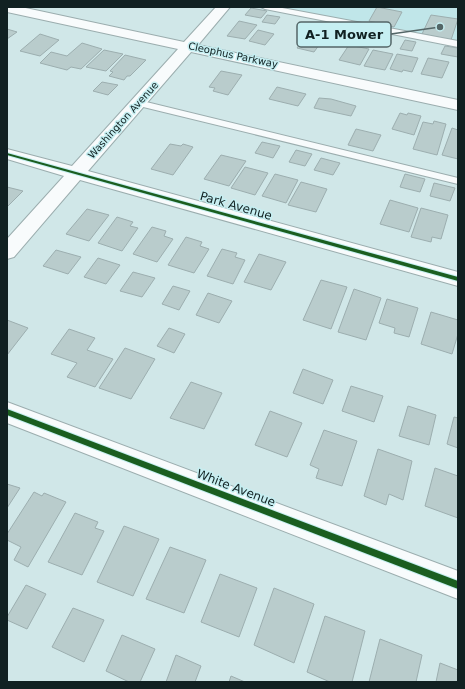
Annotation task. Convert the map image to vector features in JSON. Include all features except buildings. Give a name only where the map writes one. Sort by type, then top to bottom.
[{"type":"street","name":"Washington Avenue","points":[[7,252],[223,7]]},
{"type":"street","name":"Cleophus Parkway","points":[[7,8],[458,105]]},
{"type":"street","name":"Park Avenue","points":[[7,154],[458,279]]},
{"type":"street","name":"White Avenue","points":[[7,412],[458,585]]},
{"type":"lane","points":[[265,7],[458,44]]},
{"type":"lane","points":[[138,103],[458,181]]},
{"type":"shaded area","points":[[265,7],[458,7],[458,44]]},
{"type":"cycle path","points":[[7,154],[458,279]]},
{"type":"cycle path","points":[[7,412],[458,585]]},
{"type":"place","name":"A-1 Mower","points":[[440,27]]}]
